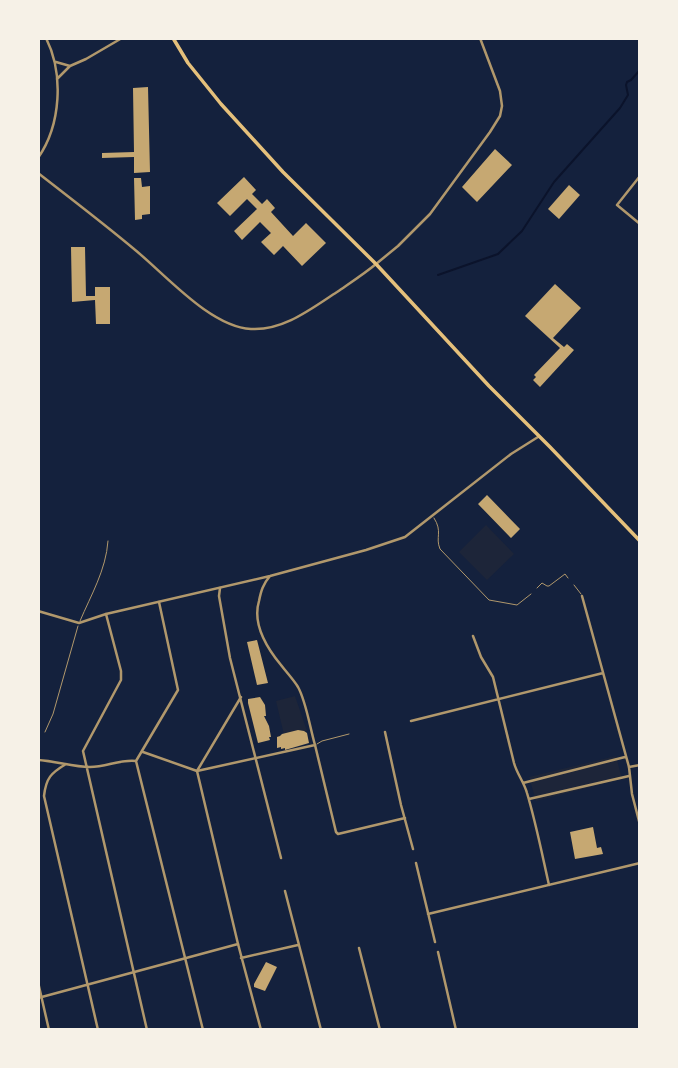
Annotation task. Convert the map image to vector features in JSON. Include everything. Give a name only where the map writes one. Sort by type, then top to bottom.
[{"type":"main road","points":[[173,38],[188,63],[226,110],[283,172],[376,264],[639,541]]},
{"type":"street","points":[[38,158],[49,141],[56,113],[55,62],[46,38]]},
{"type":"street","points":[[57,79],[70,66],[122,38]]},
{"type":"street","points":[[38,173],[133,248],[201,307],[237,327],[272,328],[311,309],[398,246],[430,214],[490,132],[500,116],[502,101],[480,38]]},
{"type":"street","points":[[55,62],[70,66]]},
{"type":"street","points":[[639,176],[617,205],[639,224]]},
{"type":"street","points":[[38,611],[79,623],[106,614],[270,576],[405,537],[511,454],[540,436]]},
{"type":"street","points":[[270,576],[262,589],[257,606],[259,627],[264,640],[300,690],[338,834],[405,818]]},
{"type":"street","points":[[220,588],[219,596],[230,658],[281,858]]},
{"type":"street","points":[[582,596],[629,767],[639,825]]},
{"type":"street","points":[[159,602],[178,690],[136,761],[203,1030]]},
{"type":"street","points":[[106,614],[121,680],[83,751],[147,1030]]},
{"type":"street","points":[[472,636],[493,677],[549,885]]},
{"type":"street","points":[[411,721],[603,673]]},
{"type":"street","points":[[241,697],[197,771],[261,1030]]},
{"type":"street","points":[[385,732],[413,849]]},
{"type":"street","points":[[143,751],[197,771],[315,745]]},
{"type":"street","points":[[523,783],[626,757]]},
{"type":"street","points":[[38,760],[86,767],[136,761]]},
{"type":"street","points":[[66,764],[51,774],[45,785],[44,796],[98,1030]]},
{"type":"street","points":[[629,767],[639,765]]},
{"type":"street","points":[[528,799],[629,776]]},
{"type":"street","points":[[416,863],[435,942]]},
{"type":"street","points":[[428,914],[639,863]]},
{"type":"street","points":[[285,891],[321,1030]]},
{"type":"street","points":[[40,998],[238,944]]},
{"type":"street","points":[[242,958],[298,945]]},
{"type":"street","points":[[359,948],[380,1030]]},
{"type":"street","points":[[438,952],[456,1030]]},
{"type":"street","points":[[38,982],[49,1030]]},
{"type":"lane","points":[[433,516],[439,525],[440,549],[489,600],[517,605],[531,593]]},
{"type":"lane","points":[[45,732],[53,714],[79,623],[102,572],[108,541]]},
{"type":"lane","points":[[537,588],[542,583],[550,586],[565,574],[568,578]]},
{"type":"lane","points":[[574,585],[582,596]]},
{"type":"lane","points":[[315,745],[349,734]]},
{"type":"shaded area","points":[[486,525],[514,554],[487,580],[459,552]]},
{"type":"shaded area","points":[[295,696],[307,731],[277,738],[276,736],[284,735],[276,701]]},
{"type":"shaded area","points":[[616,756],[622,779],[536,801],[529,777]]},
{"type":"building","points":[[148,87],[150,172],[134,173],[134,157],[102,158],[102,153],[134,152],[133,88]]},
{"type":"building","points":[[495,149],[512,165],[477,202],[462,187]]},
{"type":"building","points":[[244,177],[256,190],[252,194],[262,204],[267,199],[275,208],[271,212],[293,236],[306,223],[326,243],[302,266],[283,246],[274,255],[261,242],[271,233],[260,222],[242,240],[234,231],[257,209],[247,199],[230,216],[217,203]]},
{"type":"building","points":[[134,178],[141,178],[142,187],[150,186],[150,214],[135,220]]},
{"type":"building","points":[[569,185],[580,195],[559,219],[548,209]]},
{"type":"building","points":[[71,247],[85,247],[86,296],[95,296],[95,287],[110,287],[110,324],[96,324],[95,300],[72,302]]},
{"type":"building","points":[[555,284],[581,308],[553,338],[564,347],[567,344],[574,350],[540,387],[533,380],[536,377],[534,375],[560,348],[525,316]]},
{"type":"building","points":[[487,495],[520,529],[511,538],[478,504]]},
{"type":"building","points":[[257,640],[268,683],[257,685],[247,642]]},
{"type":"building","points":[[260,697],[265,705],[264,716],[271,737],[270,740],[258,743],[248,699]]},
{"type":"building","points":[[298,730],[307,733],[309,743],[285,750],[277,748],[277,737]]},
{"type":"building","points":[[593,827],[597,848],[601,847],[603,854],[575,859],[570,832]]},
{"type":"building","points":[[266,962],[277,967],[265,991],[254,987],[254,984]]},
{"type":"waterway","points":[[438,275],[498,254],[522,231],[554,182],[620,108],[628,95],[627,82],[640,70]]}]
